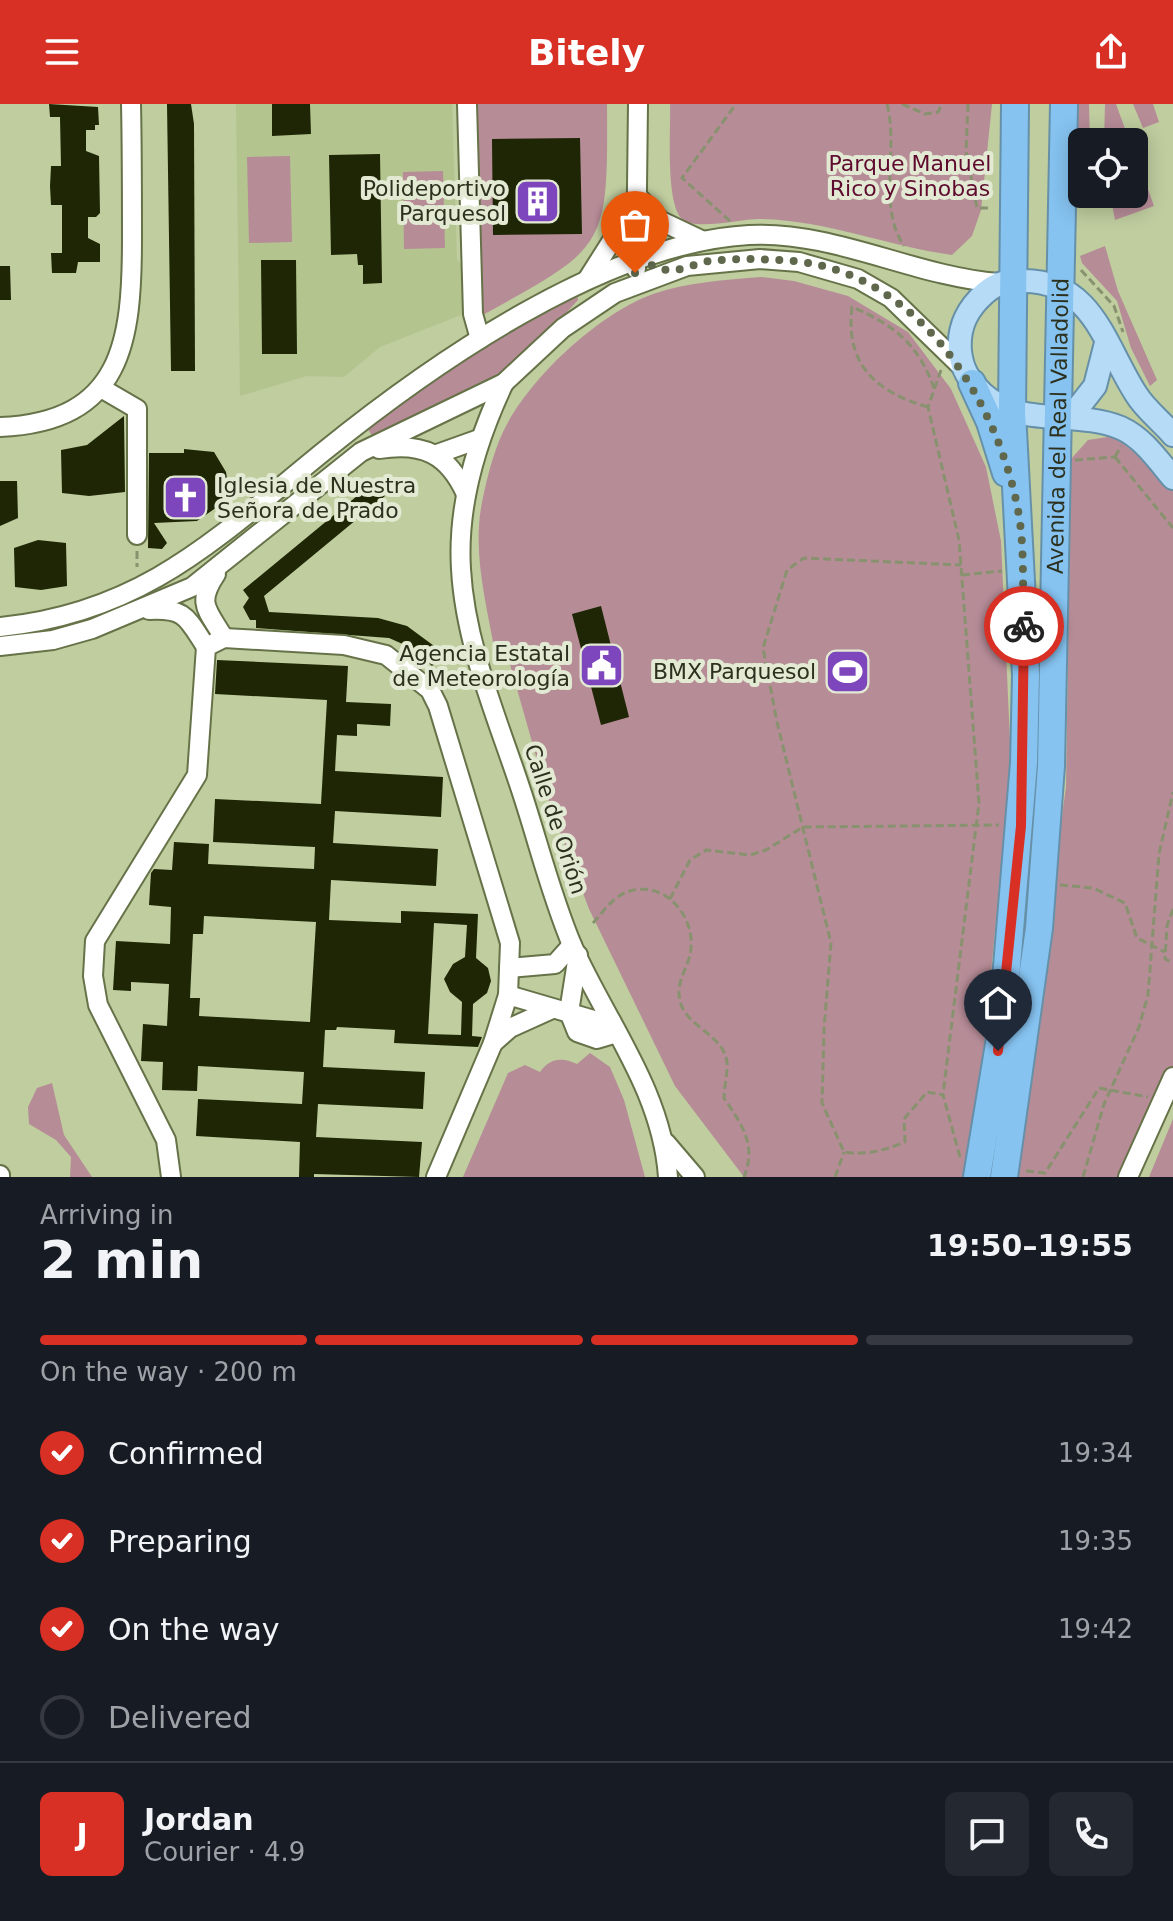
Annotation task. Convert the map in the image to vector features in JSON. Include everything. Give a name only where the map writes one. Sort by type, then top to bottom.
[{"type":"highway","name":"Avenida del Real Valladolid","points":[[969,1168],[1002,1026],[1021,826],[1026,675],[1005,282],[1015,104]]},
{"type":"highway","name":"Avenida del Real Valladolid","points":[[1010,1175],[1039,928],[1051,766],[1064,418],[1061,286],[1064,104]]},
{"type":"highway","points":[[959,372],[990,422],[1018,511]]},
{"type":"main road","points":[[1173,435],[1138,398],[1115,340],[1061,286],[1005,282],[974,303],[963,321],[959,339],[959,372],[989,399],[1012,412],[1122,429],[1147,447],[1173,478]]},
{"type":"main road","points":[[1064,418],[1095,386],[1115,340]]},
{"type":"street","points":[[0,427],[44,424],[68,415],[101,388],[124,346],[130,321],[131,104]]},
{"type":"street","points":[[467,104],[473,314],[480,339]]},
{"type":"street","points":[[0,646],[53,640],[142,610],[192,587],[361,452],[504,383],[563,328],[586,301],[635,273],[639,259],[638,104]]},
{"type":"street","points":[[587,281],[639,198]]},
{"type":"street","points":[[639,198],[661,221],[682,234],[703,241]]},
{"type":"street","points":[[0,627],[37,624],[103,604],[191,559],[372,414],[480,339],[587,281],[639,259],[703,241],[750,235],[823,241],[964,280],[1005,282]]},
{"type":"street","points":[[639,259],[670,271]]},
{"type":"street","points":[[563,328],[615,293],[670,271],[706,262],[760,259],[799,262],[858,279],[891,298],[959,372]]},
{"type":"street","name":"Calle de Orión","points":[[504,383],[479,439],[466,494],[461,568],[474,647],[575,950],[641,1075],[666,1143],[668,1177]]},
{"type":"street","points":[[101,388],[137,409],[137,535]]},
{"type":"street","points":[[361,452],[399,446],[437,454],[479,439]]},
{"type":"street","points":[[437,454],[456,472],[466,494]]},
{"type":"street","points":[[223,562],[204,592],[203,604],[224,638]]},
{"type":"street","points":[[142,610],[171,609],[184,615],[206,647],[197,775],[95,941],[93,976],[98,1005],[166,1140],[171,1177]]},
{"type":"street","points":[[206,647],[224,638],[344,645],[386,655],[430,690],[438,706],[510,943],[508,995],[493,1043],[436,1177]]},
{"type":"street","points":[[509,968],[555,964],[575,950]]},
{"type":"street","points":[[560,1011],[575,950]]},
{"type":"street","points":[[493,1043],[510,1028],[560,1011],[597,993]]},
{"type":"street","points":[[508,995],[614,1027]]},
{"type":"street","points":[[1128,1177],[1173,1077]]},
{"type":"street","name":"Calle de Orión","points":[[666,1143],[695,1177]]},
{"type":"path","points":[[733,224],[682,178],[736,104]]},
{"type":"path","points":[[887,104],[891,203],[898,237],[909,252]]},
{"type":"path","points":[[902,104],[925,114],[938,112],[942,104]]},
{"type":"path","points":[[968,104],[966,151],[977,208],[989,208]]},
{"type":"path","points":[[1077,265],[1114,306],[1115,340]]},
{"type":"path","points":[[852,299],[850,329],[857,357],[874,380],[897,398],[928,407]]},
{"type":"path","points":[[852,307],[904,335],[928,370],[935,391]]},
{"type":"path","points":[[959,372],[935,391],[928,407],[959,540],[979,803],[943,1095],[969,1168]]},
{"type":"path","points":[[1115,457],[1173,528]]},
{"type":"path","points":[[835,1177],[844,1152],[822,1103],[831,943],[763,648],[787,570],[804,558],[961,565]]},
{"type":"path","points":[[962,575],[1009,571]]},
{"type":"path","points":[[1083,1177],[1110,1091],[1139,1027],[1148,995],[1159,854],[1173,792]]},
{"type":"path","points":[[670,899],[690,860],[706,850],[750,855],[766,850],[803,827],[998,825]]},
{"type":"path","points":[[1060,884],[1093,888],[1125,903],[1137,938],[1165,952]]},
{"type":"path","points":[[593,923],[613,900],[630,891],[654,891],[677,903],[688,925],[691,949],[679,979],[680,1003],[702,1030],[721,1043],[727,1063],[724,1098],[740,1121],[751,1159],[744,1177]]},
{"type":"path","points":[[1173,909],[1167,926],[1165,952],[1165,959],[1173,963]]},
{"type":"path","points":[[1010,1175],[1045,1173],[1099,1088],[1163,1099]]},
{"type":"path","points":[[844,1152],[865,1155],[905,1142],[904,1119],[917,1100],[927,1092],[943,1095]]},
{"type":"shaded area","points":[[236,104],[452,104],[457,259],[466,272],[466,313],[380,347],[344,377],[307,376],[240,396]]},
{"type":"green space","points":[[476,104],[607,104],[605,189],[601,217],[592,238],[577,257],[554,274],[481,316]]},
{"type":"green space","name":"Parque Manuel Rico y Sinobas","points":[[670,104],[992,104],[981,210],[972,236],[952,255],[784,220],[688,222],[682,219],[673,198]]},
{"type":"green space","points":[[1078,104],[1089,104],[1090,128],[1078,128]]},
{"type":"green space","points":[[1105,104],[1116,104],[1125,128],[1104,128]]},
{"type":"green space","points":[[1133,104],[1153,104],[1159,122],[1143,128]]},
{"type":"green space","points":[[290,156],[292,242],[249,243],[247,157]]},
{"type":"green space","points":[[443,171],[445,248],[404,249],[403,172]]},
{"type":"green space","points":[[1148,189],[1154,206],[1115,220],[1113,208],[1148,208]]},
{"type":"green space","points":[[1105,246],[1118,291],[1157,380],[1150,386],[1131,348],[1117,301],[1082,263],[1080,256]]},
{"type":"green space","points":[[761,277],[794,281],[848,296],[908,332],[951,389],[986,467],[1001,541],[1011,763],[984,1046],[964,1177],[744,1177],[675,1086],[589,909],[550,805],[509,661],[495,653],[482,581],[479,526],[493,459],[514,412],[547,370],[567,351],[588,332],[632,303],[679,287]]},
{"type":"green space","points":[[577,295],[578,300],[530,351],[483,386],[373,437],[367,428],[470,357]]},
{"type":"green space","points":[[1114,436],[1173,484],[1173,1099],[1134,1177],[1012,1177],[1066,787],[1071,459],[1088,440]]},
{"type":"green space","points":[[590,1053],[610,1067],[624,1100],[645,1177],[463,1177],[508,1073],[525,1065],[540,1072],[557,1060],[577,1064]]},
{"type":"green space","points":[[52,1083],[64,1135],[92,1177],[70,1177],[71,1157],[56,1140],[29,1124],[28,1107],[37,1088]]},
{"type":"green space","points":[[1173,1119],[1173,1177],[1149,1177]]},
{"type":"building","points":[[49,104],[98,107],[99,125],[95,125],[95,130],[86,130],[86,151],[99,156],[100,213],[96,217],[88,217],[88,238],[100,244],[100,262],[78,262],[76,273],[52,273],[51,253],[62,253],[62,205],[51,205],[51,166],[61,166],[60,117],[50,117]]},
{"type":"building","points":[[167,104],[191,104],[194,124],[195,371],[171,371]]},
{"type":"building","points":[[272,104],[310,104],[311,134],[272,136]]},
{"type":"building","name":"Polideportivo Parquesol","points":[[580,138],[582,234],[493,235],[492,139]]},
{"type":"building","points":[[380,154],[382,283],[363,284],[363,265],[358,265],[357,254],[331,255],[329,155]]},
{"type":"building","points":[[261,260],[296,260],[297,354],[262,354]]},
{"type":"building","points":[[0,266],[10,266],[11,300],[0,300]]},
{"type":"building","points":[[124,416],[125,492],[89,496],[62,493],[61,450],[87,445]]},
{"type":"building","name":"Iglesia de Nuestra Señora de Prado","points":[[184,449],[214,452],[226,472],[230,498],[197,521],[154,523],[167,543],[162,549],[148,548],[149,453],[184,453]]},
{"type":"building","points":[[0,481],[17,481],[18,518],[0,526]]},
{"type":"building","points":[[374,482],[385,496],[264,596],[269,612],[378,618],[407,626],[445,654],[432,666],[414,649],[389,638],[256,628],[256,620],[250,620],[243,607],[249,598],[243,590]]},
{"type":"building","points":[[38,540],[66,543],[67,586],[41,590],[15,587],[14,548]]},
{"type":"building","name":"Agencia Estatal de Meteorología","points":[[601,606],[629,717],[601,725],[572,614]]},
{"type":"building","points":[[217,660],[348,666],[346,702],[391,704],[390,726],[357,724],[357,736],[337,735],[335,771],[443,777],[441,817],[335,811],[333,843],[438,849],[436,886],[331,880],[329,920],[401,923],[401,911],[478,914],[476,958],[488,968],[491,981],[487,993],[473,1004],[472,1036],[482,1037],[478,1047],[394,1043],[395,1030],[337,1027],[336,1030],[325,1030],[323,1067],[425,1072],[423,1109],[318,1104],[316,1137],[422,1142],[419,1177],[314,1174],[314,1177],[299,1177],[300,1142],[196,1136],[198,1099],[302,1104],[304,1072],[198,1066],[197,1091],[162,1090],[163,1062],[141,1061],[143,1024],[167,1026],[169,984],[131,982],[131,991],[113,990],[116,941],[170,944],[171,907],[149,905],[151,873],[154,869],[172,870],[174,842],[209,844],[208,864],[314,869],[315,847],[213,842],[215,799],[321,804],[327,700],[215,694]],"holes":[[[204,916],[316,922],[310,1022],[199,1016],[200,998],[190,998],[193,934],[203,934]],[[434,923],[467,925],[465,957],[453,964],[444,979],[450,992],[462,1002],[461,1035],[428,1034]]]},
{"type":"way so far","points":[[635,273],[639,259],[670,271],[706,262],[760,259],[799,262],[858,279],[891,298],[924,327],[962,367],[995,436],[1018,511],[1024,626]]},
{"type":"place","name":"Polideportivo Parquesol","points":[[537,201]]},
{"type":"place","name":"Iglesia de Nuestra Señora de Prado","points":[[186,498]]},
{"type":"place","name":"Agencia Estatal de Meteorología","points":[[601,666]]},
{"type":"place","name":"BMX Parquesol","points":[[847,671]]},
{"type":"route","points":[[998,1051],[1021,826],[1026,675],[1024,626]]}]
